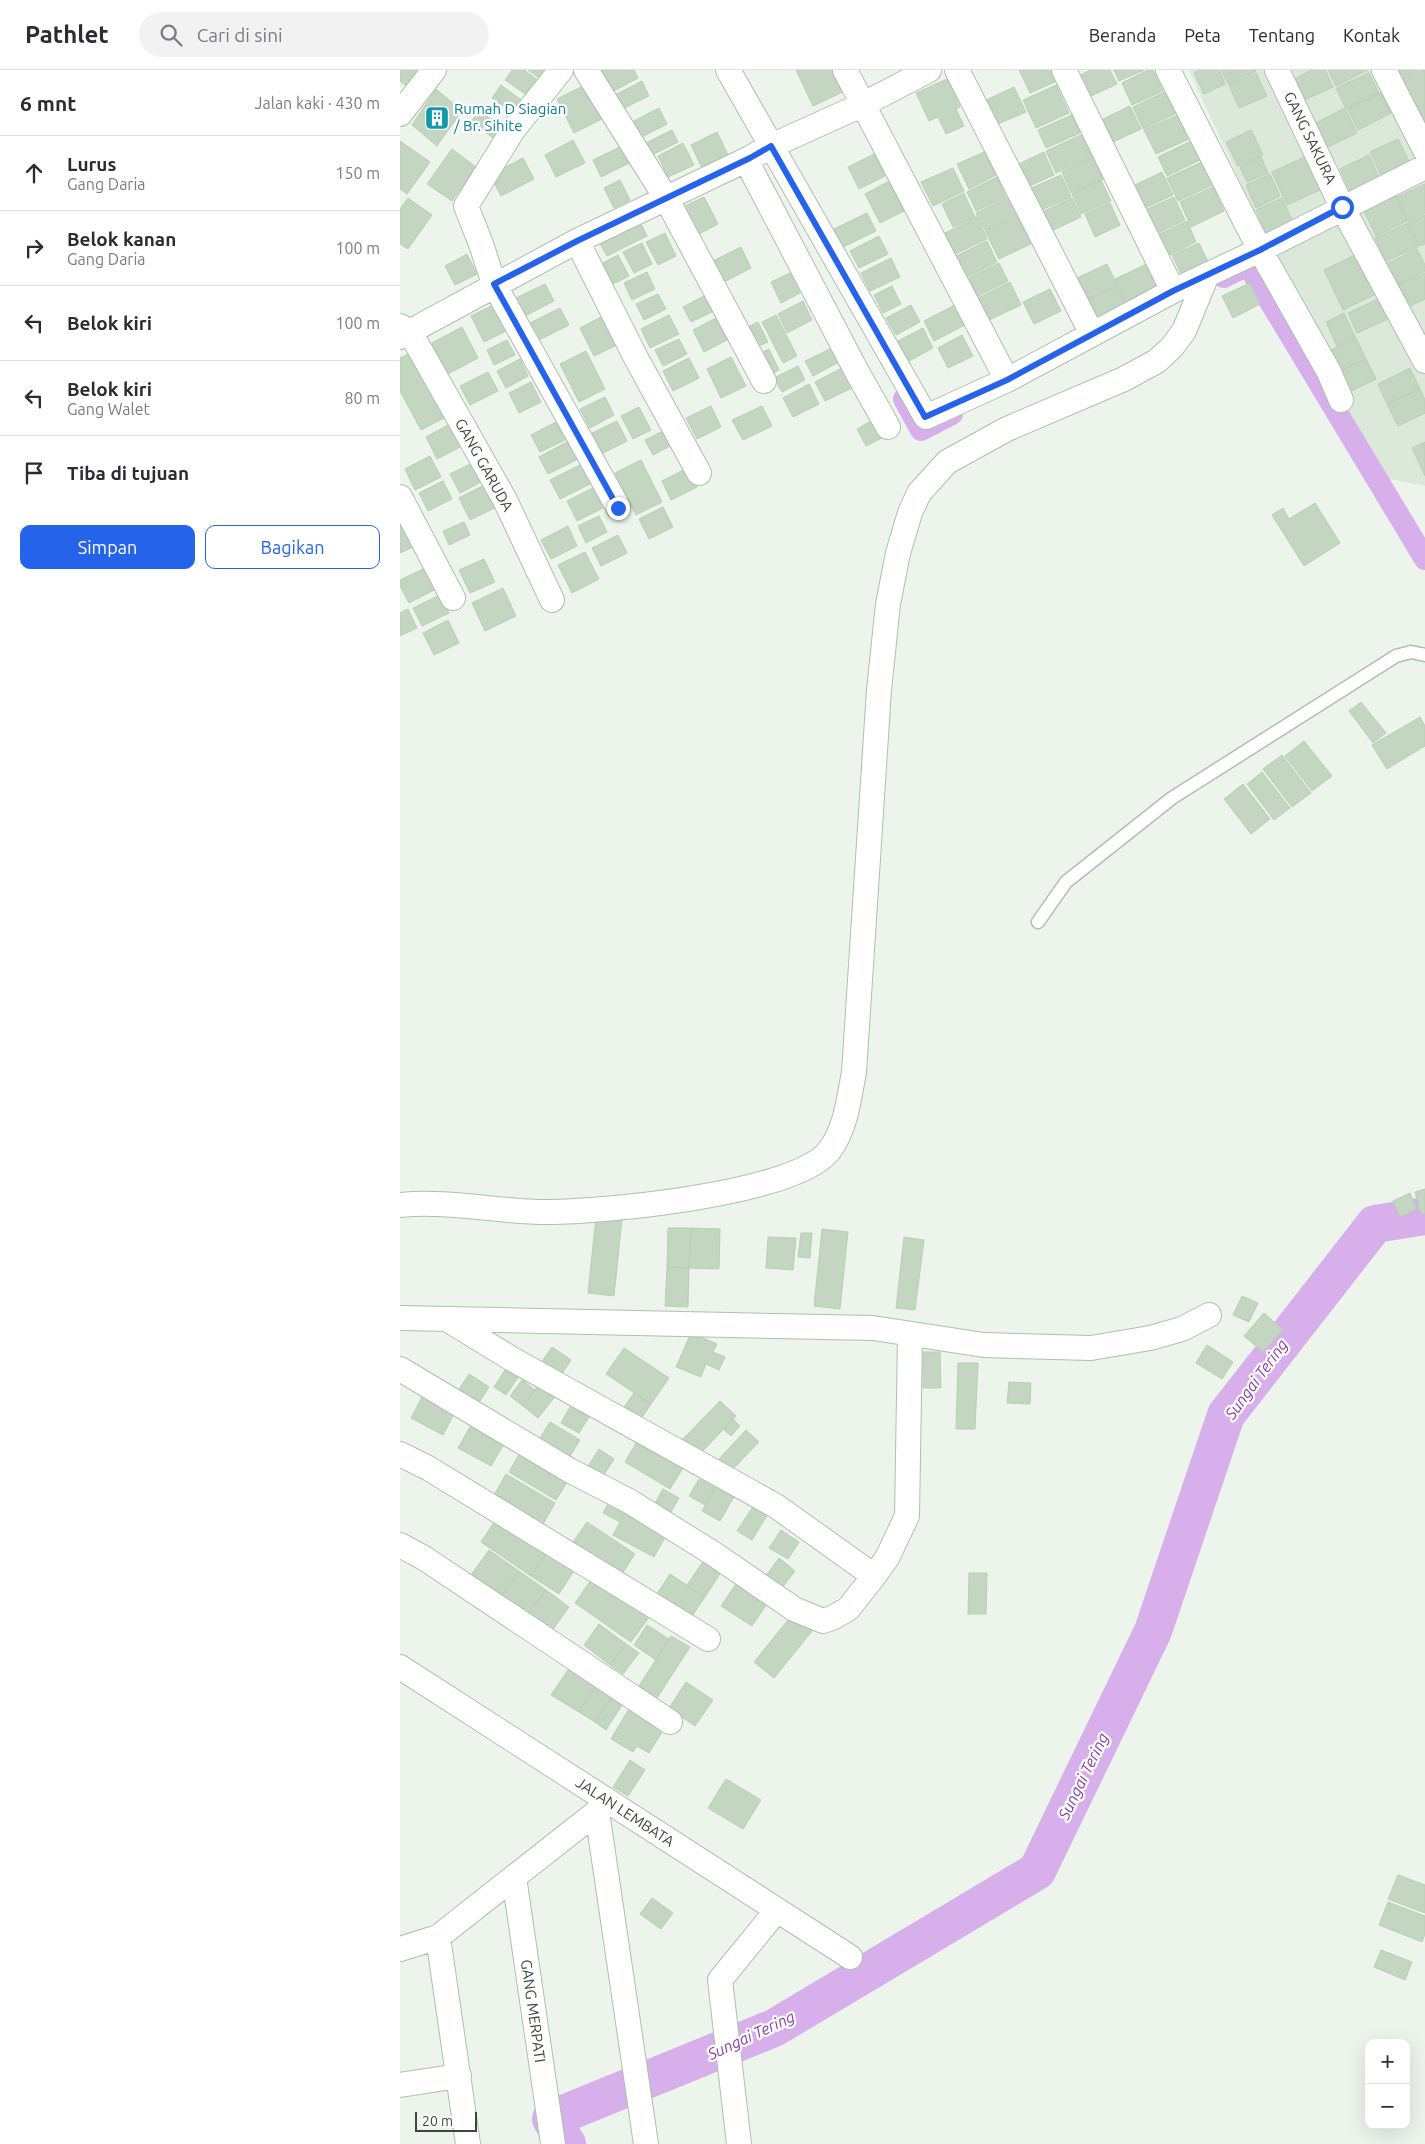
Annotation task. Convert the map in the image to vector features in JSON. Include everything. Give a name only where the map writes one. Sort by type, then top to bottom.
[{"type":"street","points":[[400,114],[434,70]]},
{"type":"street","points":[[561,70],[513,130],[466,206],[494,284],[618,508]]},
{"type":"street","points":[[586,70],[666,198],[764,381]]},
{"type":"street","points":[[728,70],[759,153],[857,372],[888,426]]},
{"type":"street","points":[[845,70],[1007,380]]},
{"type":"street","points":[[403,332],[577,241],[864,104],[929,70]]},
{"type":"street","points":[[957,70],[1092,334]]},
{"type":"street","points":[[1064,70],[1173,291]]},
{"type":"street","points":[[1168,70],[1260,250],[1329,372],[1341,400]]},
{"type":"street","name":"GANG SAKURA","points":[[1277,70],[1342,207],[1425,361]]},
{"type":"street","points":[[1384,70],[1425,150]]},
{"type":"street","points":[[759,153],[925,417],[1007,380],[1173,291],[1205,280],[1342,207],[1425,166]]},
{"type":"street","points":[[577,241],[636,358],[699,472]]},
{"type":"street","points":[[400,1205],[425,1202],[547,1212],[647,1206],[730,1192],[786,1176],[812,1163],[828,1151],[844,1122],[854,1072],[882,662],[891,587],[898,553],[910,513],[919,494],[947,462],[1007,429],[1124,379],[1158,360],[1172,347],[1184,331],[1205,280]]},
{"type":"street","name":"GANG GARUDA","points":[[403,332],[505,500],[552,600]]},
{"type":"street","points":[[400,497],[453,598]]},
{"type":"street","points":[[400,1318],[864,1328],[984,1345],[1091,1348],[1150,1338],[1182,1329],[1209,1315]]},
{"type":"street","points":[[447,1319],[512,1359],[776,1506],[874,1576]]},
{"type":"street","points":[[400,1369],[569,1470],[629,1501],[714,1554],[794,1609],[823,1621],[848,1609],[887,1558],[907,1516],[910,1336]]},
{"type":"street","points":[[400,1454],[428,1468],[708,1639]]},
{"type":"street","points":[[400,1545],[424,1558],[670,1722]]},
{"type":"street","name":"JALAN LEMBATA","points":[[400,1667],[604,1807],[778,1910],[850,1957]]},
{"type":"street","points":[[400,1949],[438,1937],[604,1807]]},
{"type":"street","points":[[604,1807],[646,2144]]},
{"type":"street","name":"GANG MERPATI","points":[[514,1877],[553,2144]]},
{"type":"street","points":[[739,2144],[720,1980],[778,1910]]},
{"type":"street","points":[[438,1937],[468,2144]]},
{"type":"street","points":[[400,2085],[459,2076]]},
{"type":"lane","points":[[1038,922],[1066,882],[1172,798],[1396,656],[1411,652],[1425,655]]},
{"type":"shaded area","points":[[1189,70],[1425,70],[1425,486],[1375,476]]},
{"type":"building","points":[[400,70],[426,70],[412,90],[400,81]]},
{"type":"building","points":[[512,70],[524,70],[539,81],[528,96],[505,80]]},
{"type":"building","points":[[528,70],[549,70],[542,80]]},
{"type":"building","points":[[602,70],[634,70],[638,78],[612,92]]},
{"type":"building","points":[[796,70],[838,70],[847,90],[813,106]]},
{"type":"building","points":[[1019,70],[1052,70],[1057,81],[1030,93]]},
{"type":"building","points":[[1090,70],[1110,70],[1117,84],[1089,97],[1079,76]]},
{"type":"building","points":[[1114,70],[1144,70],[1119,81]]},
{"type":"building","points":[[1148,70],[1153,70],[1163,91],[1132,105],[1122,83]]},
{"type":"building","points":[[1199,70],[1219,70],[1225,84],[1204,94],[1194,73]]},
{"type":"building","points":[[1221,70],[1256,70],[1256,71],[1228,84]]},
{"type":"building","points":[[1311,70],[1325,70],[1333,87],[1300,102],[1290,81]]},
{"type":"building","points":[[1328,70],[1368,70],[1336,86]]},
{"type":"building","points":[[1395,70],[1419,70],[1399,80]]},
{"type":"building","points":[[1425,70],[1425,122],[1422,123],[1401,80]]},
{"type":"building","points":[[1256,73],[1267,96],[1239,108],[1229,85]]},
{"type":"building","points":[[1369,73],[1379,93],[1346,109],[1336,88]]},
{"type":"building","points":[[947,79],[960,107],[956,109],[964,126],[946,134],[938,117],[929,121],[916,93]]},
{"type":"building","points":[[642,81],[649,96],[622,109],[615,95]]},
{"type":"building","points":[[501,85],[521,100],[512,112],[492,98]]},
{"type":"building","points":[[585,85],[602,119],[574,133],[557,99]]},
{"type":"building","points":[[1056,85],[1069,113],[1036,128],[1023,100]]},
{"type":"building","points":[[1014,87],[1026,112],[993,126],[982,102]]},
{"type":"building","name":"Rumah D Siagian / Br. Sihite","points":[[436,89],[462,111],[437,146],[412,125]]},
{"type":"building","points":[[1167,91],[1177,113],[1143,129],[1133,107]]},
{"type":"building","points":[[1381,93],[1391,113],[1358,130],[1348,109]]},
{"type":"building","points":[[1130,106],[1141,129],[1113,142],[1103,119]]},
{"type":"building","points":[[659,108],[667,124],[642,137],[634,121]]},
{"type":"building","points":[[1345,108],[1357,133],[1326,148],[1314,124]]},
{"type":"building","points":[[479,111],[504,128],[496,140],[471,122]]},
{"type":"building","points":[[1072,115],[1080,133],[1046,148],[1038,130]]},
{"type":"building","points":[[1178,115],[1189,139],[1156,154],[1144,130]]},
{"type":"building","points":[[672,130],[678,142],[652,155],[646,143]]},
{"type":"building","points":[[1251,130],[1263,155],[1238,166],[1226,142]]},
{"type":"building","points":[[717,132],[730,159],[704,172],[691,145]]},
{"type":"building","points":[[1083,134],[1093,156],[1056,173],[1046,151]]},
{"type":"building","points":[[1398,139],[1410,163],[1382,177],[1370,152]]},
{"type":"building","points":[[573,140],[585,163],[556,177],[545,155]]},
{"type":"building","points":[[1193,140],[1202,159],[1167,176],[1158,157]]},
{"type":"building","points":[[400,141],[430,162],[407,194],[400,189]]},
{"type":"building","points":[[683,143],[694,165],[668,177],[658,156]]},
{"type":"building","points":[[622,146],[631,162],[601,177],[593,160]]},
{"type":"building","points":[[452,149],[476,167],[452,201],[427,184]]},
{"type":"building","points":[[984,152],[996,175],[969,189],[957,164]]},
{"type":"building","points":[[1044,152],[1054,175],[1025,188],[1015,166]]},
{"type":"building","points":[[874,154],[885,176],[859,189],[848,167]]},
{"type":"building","points":[[1369,155],[1379,177],[1350,191],[1340,169]]},
{"type":"building","points":[[1093,157],[1103,179],[1071,193],[1062,172]]},
{"type":"building","points":[[1261,157],[1268,173],[1247,182],[1240,167]]},
{"type":"building","points":[[1305,157],[1320,190],[1287,205],[1272,172]]},
{"type":"building","points":[[523,158],[534,179],[501,196],[490,175]]},
{"type":"building","points":[[1202,162],[1213,185],[1178,201],[1167,178]]},
{"type":"building","points":[[953,168],[964,191],[933,206],[921,182]]},
{"type":"building","points":[[1162,172],[1173,195],[1143,209],[1133,186]]},
{"type":"building","points":[[1270,174],[1280,196],[1256,208],[1246,185]]},
{"type":"building","points":[[1061,175],[1071,197],[1037,212],[1027,190]]},
{"type":"building","points":[[997,177],[1006,197],[976,211],[967,192]]},
{"type":"building","points":[[620,180],[630,200],[614,208],[604,188]]},
{"type":"building","points":[[1101,180],[1111,201],[1081,214],[1072,194]]},
{"type":"building","points":[[889,181],[904,211],[880,223],[865,194]]},
{"type":"building","points":[[1425,184],[1425,213],[1408,221],[1397,197]]},
{"type":"building","points":[[1213,187],[1224,211],[1191,227],[1180,202]]},
{"type":"building","points":[[964,193],[975,217],[953,227],[942,204]]},
{"type":"building","points":[[1396,196],[1407,221],[1376,236],[1364,211]]},
{"type":"building","points":[[704,197],[718,224],[697,235],[683,207]]},
{"type":"building","points":[[1009,197],[1018,214],[985,230],[976,213]]},
{"type":"building","points":[[1174,197],[1185,220],[1154,235],[1143,211]]},
{"type":"building","points":[[408,198],[432,215],[408,249],[400,244],[400,209]]},
{"type":"building","points":[[1072,198],[1081,217],[1047,233],[1038,214]]},
{"type":"building","points":[[1282,198],[1294,224],[1268,236],[1256,210]]},
{"type":"building","points":[[1110,203],[1120,225],[1095,237],[1085,214]]},
{"type":"building","points":[[867,213],[876,231],[843,247],[834,229]]},
{"type":"building","points":[[1425,215],[1425,244],[1419,246],[1409,222]]},
{"type":"building","points":[[1017,216],[1031,244],[999,259],[985,231]]},
{"type":"building","points":[[977,217],[987,239],[955,254],[945,233]]},
{"type":"building","points":[[1187,221],[1196,242],[1167,256],[1158,235]]},
{"type":"building","points":[[640,222],[647,236],[607,256],[599,242]]},
{"type":"building","points":[[1408,223],[1418,247],[1386,261],[1375,238]]},
{"type":"building","points":[[665,233],[676,256],[658,265],[646,242]]},
{"type":"building","points":[[879,236],[888,254],[859,268],[850,251]]},
{"type":"building","points":[[987,241],[997,262],[966,278],[956,256]]},
{"type":"building","points":[[642,243],[652,264],[634,273],[623,252]]},
{"type":"building","points":[[1199,243],[1211,268],[1184,280],[1172,255]]},
{"type":"building","points":[[741,247],[751,268],[722,283],[711,262]]},
{"type":"building","points":[[1417,249],[1425,265],[1425,271],[1396,285],[1386,264]]},
{"type":"building","points":[[467,254],[477,274],[455,285],[445,266]]},
{"type":"building","points":[[1357,254],[1376,294],[1343,310],[1324,270]]},
{"type":"building","points":[[618,255],[629,276],[613,284],[603,263]]},
{"type":"building","points":[[891,258],[900,277],[870,291],[861,273]]},
{"type":"building","points":[[999,263],[1008,281],[978,296],[969,278]]},
{"type":"building","points":[[1149,263],[1162,291],[1127,307],[1115,279]]},
{"type":"building","points":[[1107,264],[1117,285],[1087,299],[1077,278]]},
{"type":"building","points":[[647,272],[655,289],[632,300],[624,283]]},
{"type":"building","points":[[790,273],[800,293],[781,303],[771,282]]},
{"type":"building","points":[[1425,273],[1425,299],[1408,307],[1398,285]]},
{"type":"building","points":[[1010,282],[1021,305],[989,320],[978,298]]},
{"type":"building","points":[[1250,283],[1260,304],[1233,318],[1222,296]]},
{"type":"building","points":[[545,284],[554,301],[525,316],[516,298]]},
{"type":"building","points":[[892,286],[901,304],[883,313],[874,295]]},
{"type":"building","points":[[1117,286],[1127,307],[1099,320],[1089,299]]},
{"type":"building","points":[[1050,289],[1061,311],[1034,324],[1023,302]]},
{"type":"building","points":[[658,294],[666,309],[644,320],[636,304]]},
{"type":"building","points":[[706,295],[714,311],[691,322],[683,307]]},
{"type":"building","points":[[1378,299],[1388,319],[1357,333],[1348,313]]},
{"type":"building","points":[[803,301],[812,320],[787,333],[778,314]]},
{"type":"building","points":[[495,304],[508,330],[484,342],[471,316]]},
{"type":"building","points":[[911,305],[920,322],[896,335],[886,318]]},
{"type":"building","points":[[955,305],[965,325],[934,341],[924,321]]},
{"type":"building","points":[[560,308],[569,325],[537,341],[528,324]]},
{"type":"building","points":[[1344,313],[1355,337],[1337,346],[1326,322]]},
{"type":"building","points":[[607,314],[621,343],[594,356],[580,328]]},
{"type":"building","points":[[669,315],[679,334],[650,348],[641,329]]},
{"type":"building","points":[[776,315],[797,356],[783,363],[762,322]]},
{"type":"building","points":[[716,318],[727,340],[704,352],[693,330]]},
{"type":"building","points":[[758,322],[768,342],[756,347],[746,328]]},
{"type":"building","points":[[462,327],[478,358],[448,374],[432,343]]},
{"type":"building","points":[[923,328],[933,348],[909,361],[898,341]]},
{"type":"building","points":[[962,335],[973,356],[948,368],[938,348]]},
{"type":"building","points":[[1356,338],[1366,359],[1335,373],[1325,353]]},
{"type":"building","points":[[679,339],[687,354],[663,366],[655,350]]},
{"type":"building","points":[[507,340],[515,355],[494,365],[487,350]]},
{"type":"building","points":[[832,348],[839,362],[813,376],[805,361]]},
{"type":"building","points":[[769,349],[779,370],[769,375],[759,354]]},
{"type":"building","points":[[416,350],[450,415],[421,430],[400,391],[400,358]]},
{"type":"building","points":[[586,351],[605,389],[579,402],[560,364]]},
{"type":"building","points":[[731,357],[746,386],[721,398],[707,369]]},
{"type":"building","points":[[689,358],[699,378],[673,391],[663,371]]},
{"type":"building","points":[[520,359],[528,376],[506,388],[497,371]]},
{"type":"building","points":[[1366,359],[1376,379],[1345,394],[1335,373]]},
{"type":"building","points":[[798,366],[805,380],[782,392],[774,378]]},
{"type":"building","points":[[842,368],[852,388],[825,401],[815,382]]},
{"type":"building","points":[[1410,368],[1420,389],[1387,404],[1378,384]]},
{"type":"building","points":[[488,372],[498,391],[470,405],[460,386]]},
{"type":"building","points":[[531,382],[541,402],[519,413],[509,393]]},
{"type":"building","points":[[809,384],[819,404],[793,417],[783,398]]},
{"type":"building","points":[[1420,389],[1425,400],[1425,413],[1398,426],[1387,404]]},
{"type":"building","points":[[605,397],[614,415],[590,428],[580,409]]},
{"type":"building","points":[[711,406],[721,427],[697,439],[686,418]]},
{"type":"building","points":[[762,406],[772,426],[743,440],[732,420]]},
{"type":"building","points":[[639,407],[651,430],[633,439],[621,416]]},
{"type":"building","points":[[873,420],[882,438],[866,446],[857,429]]},
{"type":"building","points":[[617,421],[627,441],[603,453],[592,433]]},
{"type":"building","points":[[454,422],[466,444],[437,459],[426,437]]},
{"type":"building","points":[[556,422],[565,440],[540,452],[531,435]]},
{"type":"building","points":[[667,429],[674,444],[653,455],[645,440]]},
{"type":"building","points":[[569,441],[578,459],[548,474],[539,457]]},
{"type":"building","points":[[1425,442],[1425,476],[1412,448]]},
{"type":"building","points":[[430,456],[441,477],[415,490],[405,469]]},
{"type":"building","points":[[641,460],[662,502],[636,515],[615,473]]},
{"type":"building","points":[[474,462],[483,481],[460,493],[450,474]]},
{"type":"building","points":[[582,464],[592,483],[560,499],[550,480]]},
{"type":"building","points":[[687,468],[697,487],[671,500],[662,481]]},
{"type":"building","points":[[443,481],[452,499],[428,511],[419,493]]},
{"type":"building","points":[[488,483],[499,506],[470,520],[459,498]]},
{"type":"building","points":[[593,488],[603,508],[577,521],[567,501]]},
{"type":"building","points":[[1315,503],[1340,543],[1304,566],[1272,515],[1283,508],[1289,519]]},
{"type":"building","points":[[663,507],[673,527],[649,539],[639,519]]},
{"type":"building","points":[[599,516],[607,532],[586,543],[578,526]]},
{"type":"building","points":[[464,522],[470,535],[449,545],[443,531]]},
{"type":"building","points":[[402,525],[413,547],[400,553],[400,526]]},
{"type":"building","points":[[568,526],[577,546],[551,559],[541,540]]},
{"type":"building","points":[[618,535],[627,553],[601,566],[592,548]]},
{"type":"building","points":[[585,552],[599,579],[572,593],[558,565]]},
{"type":"building","points":[[484,559],[495,582],[470,593],[459,570]]},
{"type":"building","points":[[427,567],[438,588],[409,603],[400,586],[400,580]]},
{"type":"building","points":[[503,588],[516,616],[485,631],[472,603]]},
{"type":"building","points":[[440,595],[449,613],[422,626],[413,608]]},
{"type":"building","points":[[408,609],[417,628],[400,636],[400,613]]},
{"type":"building","points":[[448,620],[459,643],[434,655],[423,633]]},
{"type":"building","points":[[1361,702],[1386,733],[1373,743],[1349,711]]},
{"type":"building","points":[[1420,717],[1425,726],[1425,746],[1387,769],[1372,745]]},
{"type":"building","points":[[1304,741],[1332,776],[1312,791],[1285,756]]},
{"type":"building","points":[[1282,755],[1311,793],[1292,807],[1263,769]]},
{"type":"building","points":[[1262,772],[1290,808],[1274,820],[1247,784]]},
{"type":"building","points":[[1243,784],[1270,819],[1251,834],[1224,799]]},
{"type":"building","points":[[1425,1189],[1425,1213],[1421,1214],[1415,1192]]},
{"type":"building","points":[[1410,1193],[1417,1209],[1400,1217],[1393,1201]]},
{"type":"building","points":[[596,1217],[622,1219],[614,1296],[588,1293]]},
{"type":"building","points":[[668,1228],[691,1228],[689,1268],[667,1267]]},
{"type":"building","points":[[691,1228],[720,1229],[719,1269],[689,1268]]},
{"type":"building","points":[[822,1229],[848,1232],[840,1309],[814,1306]]},
{"type":"building","points":[[801,1233],[812,1233],[810,1258],[798,1257]]},
{"type":"building","points":[[768,1237],[796,1238],[793,1270],[766,1268]]},
{"type":"building","points":[[904,1237],[924,1240],[915,1310],[896,1308]]},
{"type":"building","points":[[667,1267],[689,1268],[688,1307],[665,1306]]},
{"type":"building","points":[[1242,1296],[1258,1303],[1249,1322],[1233,1315]]},
{"type":"building","points":[[1264,1313],[1283,1330],[1263,1352],[1244,1336]]},
{"type":"building","points":[[691,1333],[717,1344],[713,1352],[725,1357],[719,1370],[706,1364],[701,1377],[676,1367]]},
{"type":"building","points":[[1207,1345],[1233,1362],[1222,1379],[1196,1363]]},
{"type":"building","points":[[552,1347],[571,1360],[558,1380],[538,1367]]},
{"type":"building","points":[[624,1348],[669,1378],[651,1404],[606,1374]]},
{"type":"building","points":[[923,1352],[940,1352],[941,1388],[923,1388]]},
{"type":"building","points":[[958,1363],[978,1363],[975,1429],[956,1429]]},
{"type":"building","points":[[507,1367],[519,1376],[506,1395],[494,1387]]},
{"type":"building","points":[[469,1374],[489,1387],[475,1409],[455,1395]]},
{"type":"building","points":[[522,1380],[535,1390],[523,1406],[510,1396]]},
{"type":"building","points":[[541,1382],[557,1394],[538,1418],[523,1406]]},
{"type":"building","points":[[1009,1382],[1031,1383],[1030,1404],[1007,1403]]},
{"type":"building","points":[[634,1393],[651,1404],[639,1422],[622,1410]]},
{"type":"building","points":[[422,1397],[454,1414],[443,1435],[411,1418]]},
{"type":"building","points":[[720,1401],[736,1416],[698,1456],[682,1440]]},
{"type":"building","points":[[570,1407],[589,1417],[579,1433],[561,1423]]},
{"type":"building","points":[[733,1419],[740,1426],[731,1436],[723,1429]]},
{"type":"building","points":[[550,1422],[580,1440],[567,1461],[537,1443]]},
{"type":"building","points":[[471,1425],[504,1444],[491,1466],[458,1448]]},
{"type":"building","points":[[746,1430],[759,1442],[730,1472],[718,1460]]},
{"type":"building","points":[[639,1438],[685,1465],[670,1489],[625,1462]]},
{"type":"building","points":[[599,1449],[614,1459],[602,1478],[587,1468]]},
{"type":"building","points":[[521,1451],[569,1479],[556,1500],[509,1472]]},
{"type":"building","points":[[506,1474],[555,1503],[542,1526],[493,1497]]},
{"type":"building","points":[[699,1479],[715,1488],[705,1505],[689,1496]]},
{"type":"building","points":[[717,1485],[735,1495],[720,1521],[702,1511]]},
{"type":"building","points":[[663,1489],[679,1498],[671,1512],[655,1503]]},
{"type":"building","points":[[610,1500],[668,1532],[654,1557],[613,1535],[620,1522],[603,1513]]},
{"type":"building","points":[[754,1505],[768,1514],[752,1540],[737,1531]]},
{"type":"building","points":[[497,1518],[548,1552],[531,1576],[481,1542]]},
{"type":"building","points":[[587,1522],[635,1554],[620,1577],[571,1545]]},
{"type":"building","points":[[781,1530],[799,1542],[788,1559],[769,1548]]},
{"type":"building","points":[[489,1550],[519,1571],[501,1597],[471,1575]]},
{"type":"building","points":[[548,1552],[575,1569],[559,1594],[531,1576]]},
{"type":"building","points":[[706,1557],[723,1569],[705,1597],[687,1585]]},
{"type":"building","points":[[779,1558],[795,1571],[781,1589],[765,1577]]},
{"type":"building","points":[[519,1571],[546,1590],[527,1615],[501,1597]]},
{"type":"building","points":[[969,1573],[987,1573],[986,1614],[968,1614]]},
{"type":"building","points":[[670,1574],[705,1597],[690,1619],[655,1597]]},
{"type":"building","points":[[593,1577],[650,1616],[631,1642],[575,1603]]},
{"type":"building","points":[[740,1578],[771,1598],[752,1626],[721,1606]]},
{"type":"building","points":[[546,1590],[569,1607],[551,1632],[527,1615]]},
{"type":"building","points":[[792,1615],[812,1631],[774,1678],[754,1662]]},
{"type":"building","points":[[599,1624],[626,1644],[610,1665],[584,1645]]},
{"type":"building","points":[[647,1625],[669,1639],[656,1660],[634,1645]]},
{"type":"building","points":[[671,1636],[690,1647],[657,1698],[639,1686]]},
{"type":"building","points":[[626,1644],[639,1653],[623,1674],[610,1665]]},
{"type":"building","points":[[570,1667],[597,1685],[579,1712],[551,1695]]},
{"type":"building","points":[[686,1682],[713,1700],[695,1726],[669,1708]]},
{"type":"building","points":[[597,1685],[613,1695],[595,1722],[579,1712]]},
{"type":"building","points":[[613,1695],[624,1702],[606,1730],[595,1722]]},
{"type":"building","points":[[630,1707],[665,1727],[649,1753],[637,1746],[633,1752],[611,1739]]},
{"type":"building","points":[[630,1760],[645,1770],[628,1796],[613,1787]]},
{"type":"building","points":[[726,1779],[761,1800],[743,1829],[708,1808]]},
{"type":"building","points":[[1398,1875],[1425,1885],[1425,1913],[1388,1899]]},
{"type":"building","points":[[652,1898],[673,1913],[661,1929],[640,1914]]},
{"type":"building","points":[[1388,1902],[1425,1916],[1425,1934],[1422,1942],[1379,1925]]},
{"type":"building","points":[[1381,1950],[1412,1962],[1405,1980],[1374,1967]]},
{"type":"waterway","points":[[1224,277],[1248,265],[1425,559]]},
{"type":"waterway","points":[[904,399],[921,430],[952,414]]},
{"type":"waterway","name":"Sungai Tering","points":[[567,2144],[551,2119],[774,2028],[1037,1871],[1153,1631],[1226,1415],[1375,1224],[1425,1216]]},
{"type":"place","name":"Rumah D Siagian / Br. Sihite","points":[[437,118]]},
{"type":"route","points":[[618,508],[494,284],[771,146],[925,417],[1007,380],[1173,291],[1260,250],[1342,207]]}]
